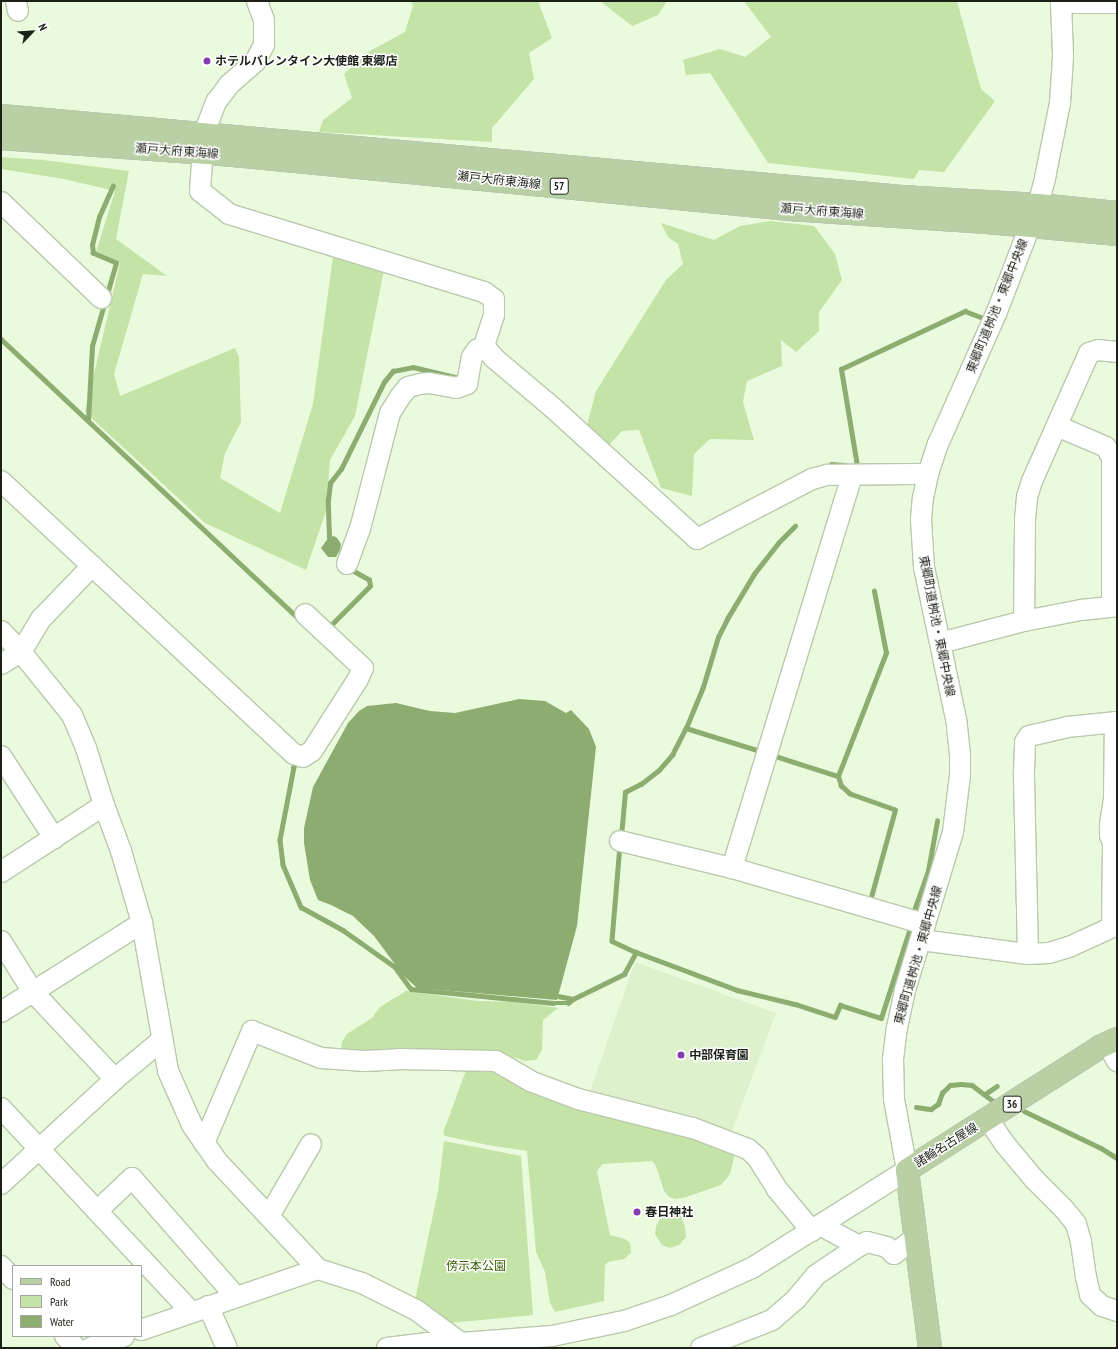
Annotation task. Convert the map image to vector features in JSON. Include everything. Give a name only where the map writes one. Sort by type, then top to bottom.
[{"type":"main road","name":"瀬戸大府東海線","points":[[1,116],[202,143],[790,209],[1030,226],[1117,234]]},
{"type":"main road","name":"瀬戸大府東海線","points":[[1,138],[202,143],[901,197],[1038,205],[1117,213]]},
{"type":"main road","name":"諸輪名古屋線","points":[[930,1348],[907,1170],[988,1119],[1114,1047]]},
{"type":"street","points":[[257,1],[264,20],[264,44],[255,62],[229,85],[216,102],[202,143],[200,191],[229,214],[484,292],[494,299],[494,315],[484,346],[477,350],[472,357],[467,384],[456,388],[429,382],[408,387],[390,413],[360,529],[347,564]]},
{"type":"street","points":[[1061,2],[1117,3]]},
{"type":"street","name":"東郷町道桝池・東郷中央線","points":[[907,1170],[896,1117],[893,1059],[896,1028],[905,990],[953,832],[960,775],[956,719],[924,567],[921,519],[928,474],[938,444],[1006,288],[1038,205],[1060,103],[1063,56],[1061,2]]},
{"type":"street","points":[[1,202],[101,298]]},
{"type":"street","points":[[484,346],[494,358],[552,407],[697,539],[812,479],[827,475],[852,476],[928,474]]},
{"type":"street","points":[[1024,621],[1025,520],[1032,481],[1089,353],[1098,350],[1117,352]]},
{"type":"street","points":[[940,643],[1024,621],[1114,606],[1112,458],[1106,447],[1056,426]]},
{"type":"street","points":[[732,868],[852,476]]},
{"type":"street","points":[[1,481],[294,754],[303,756],[312,751],[358,679],[363,668],[305,614]]},
{"type":"street","points":[[1,664],[21,652],[41,619],[92,566]]},
{"type":"street","points":[[1,631],[21,652],[72,715],[86,748],[104,805],[121,850],[142,923],[168,1071],[192,1125],[217,1162],[318,1270],[362,1283],[416,1310],[462,1345]]},
{"type":"street","points":[[620,841],[732,868],[923,932],[1028,954],[1049,953],[1060,950],[1115,926],[1115,842],[1110,835],[1110,816],[1115,804],[1116,722],[1067,727],[1029,736],[1025,742],[1024,772],[1028,954]]},
{"type":"street","points":[[1,756],[54,838]]},
{"type":"street","points":[[1,872],[104,805]]},
{"type":"street","points":[[1,1012],[142,923]]},
{"type":"street","points":[[1,941],[33,992],[115,1079]]},
{"type":"street","points":[[204,1143],[252,1032],[321,1058],[365,1061],[399,1059],[496,1061],[530,1081],[578,1099],[693,1128],[748,1149],[757,1157],[776,1188],[816,1228],[859,1246]]},
{"type":"street","points":[[1,1184],[40,1150],[115,1079],[162,1040]]},
{"type":"street","points":[[1,1108],[97,1211],[199,1309],[227,1348]]},
{"type":"street","points":[[988,1119],[1004,1143],[1034,1179],[1064,1209],[1076,1224],[1081,1242],[1090,1295],[1102,1306],[1117,1311]]},
{"type":"street","points":[[269,1216],[311,1144]]},
{"type":"street","points":[[387,1348],[428,1343],[462,1345],[552,1336],[624,1321],[671,1305],[752,1268],[907,1170]]},
{"type":"street","points":[[97,1211],[132,1178],[236,1296]]},
{"type":"street","points":[[701,1348],[772,1320],[796,1299],[816,1275],[866,1242],[887,1246],[894,1254],[915,1238]]},
{"type":"street","points":[[1,1266],[12,1278]]},
{"type":"street","points":[[142,1330],[236,1296],[318,1270]]},
{"type":"street","points":[[66,1337],[76,1348]]},
{"type":"street","points":[[90,1348],[121,1337]]},
{"type":"shaded area","name":"中部保育園","points":[[635,962],[776,1013],[730,1136],[588,1097]]},
{"type":"green space","points":[[411,1],[538,1],[552,38],[529,53],[534,79],[492,128],[492,142],[319,132],[323,120],[352,98],[344,74],[368,52],[405,32],[413,6]]},
{"type":"green space","points":[[600,1],[667,1],[658,15],[632,26]]},
{"type":"green space","points":[[744,1],[957,1],[981,89],[995,101],[944,172],[919,170],[914,179],[768,163],[710,73],[686,75],[683,60],[720,49],[745,57],[771,37]]},
{"type":"green space","points":[[1,157],[43,160],[129,171],[116,239],[167,276],[143,274],[114,374],[120,396],[235,348],[239,357],[241,422],[225,453],[220,478],[280,513],[313,404],[333,256],[384,270],[355,416],[330,460],[326,511],[306,570],[205,523],[85,412],[120,263],[96,252],[115,191],[64,179],[1,169]]},
{"type":"green space","points":[[770,221],[814,226],[835,254],[842,280],[819,312],[819,331],[796,352],[781,340],[782,366],[747,381],[743,402],[754,440],[710,439],[694,454],[692,496],[661,488],[639,430],[622,431],[608,446],[587,425],[596,391],[666,280],[683,264],[678,244],[668,237],[661,223],[714,240],[740,226]]},
{"type":"green space","points":[[406,991],[478,1001],[518,1002],[558,1008],[543,1020],[542,1050],[536,1060],[525,1061],[493,1051],[368,1056],[341,1051],[342,1042],[347,1034],[372,1018],[380,1007]]},
{"type":"green space","points":[[468,1065],[495,1066],[736,1149],[730,1174],[721,1185],[683,1198],[675,1199],[669,1197],[664,1191],[656,1166],[652,1161],[603,1164],[597,1172],[610,1235],[625,1239],[630,1243],[631,1253],[624,1259],[608,1262],[605,1265],[604,1301],[555,1312],[550,1303],[545,1272],[536,1252],[527,1151],[445,1136],[443,1133]]},
{"type":"green space","name":"傍示本公園","points":[[444,1141],[521,1156],[533,1315],[439,1324],[415,1300],[438,1191]]},
{"type":"green space","points":[[671,1214],[681,1216],[685,1227],[686,1237],[679,1245],[670,1248],[662,1245],[655,1234],[656,1226],[660,1219]]},
{"type":"water","points":[[334,536],[341,544],[340,550],[336,557],[328,557],[321,548],[329,537]]},
{"type":"water","points":[[519,699],[545,701],[566,713],[571,710],[589,729],[596,747],[577,926],[557,1000],[417,988],[403,975],[374,936],[353,916],[318,900],[310,880],[304,843],[304,828],[313,787],[348,723],[359,711],[367,706],[396,703],[430,711],[455,713]]},
{"type":"waterway","points":[[88,420],[92,346],[116,263],[93,253],[92,245],[99,217],[113,186]]},
{"type":"waterway","points":[[852,466],[857,466],[841,369],[965,311],[981,317]]},
{"type":"waterway","points":[[1,339],[300,620]]},
{"type":"waterway","points":[[331,542],[329,537],[328,500],[330,483],[341,469],[384,382],[393,371],[413,367],[459,378]]},
{"type":"waterway","points":[[831,464],[845,465]]},
{"type":"waterway","points":[[621,836],[625,792],[641,784],[659,770],[672,755],[686,728],[703,687],[718,637],[727,619],[754,574],[778,543],[795,526]]},
{"type":"waterway","points":[[328,628],[370,586],[369,580],[349,569]]},
{"type":"waterway","points":[[871,897],[895,810],[850,794],[841,786],[838,776],[886,653],[874,591]]},
{"type":"waterway","points":[[686,728],[763,752]]},
{"type":"waterway","points":[[772,755],[838,776]]},
{"type":"waterway","points":[[298,760],[294,767],[280,840],[283,865],[301,907],[343,930],[395,967],[411,989],[553,1003],[568,1003],[573,999]]},
{"type":"waterway","points":[[912,916],[928,871],[937,821]]},
{"type":"waterway","points":[[620,845],[612,941],[636,952]]},
{"type":"waterway","points":[[558,996],[573,999],[624,974],[636,952],[737,990],[795,1004],[835,1017],[840,1005],[881,1018],[911,925]]},
{"type":"waterway","points":[[916,1107],[931,1109],[938,1104],[942,1093],[950,1085],[961,1084],[972,1085],[993,1101]]},
{"type":"waterway","points":[[985,1094],[997,1086]]},
{"type":"waterway","points":[[1024,1111],[1101,1148],[1117,1158]]},
{"type":"place","name":"ホテルバレンタイン大使館 東郷店","points":[[207,61]]},
{"type":"place","name":"中部保育園","points":[[681,1055]]},
{"type":"place","name":"春日神社","points":[[637,1212]]}]
